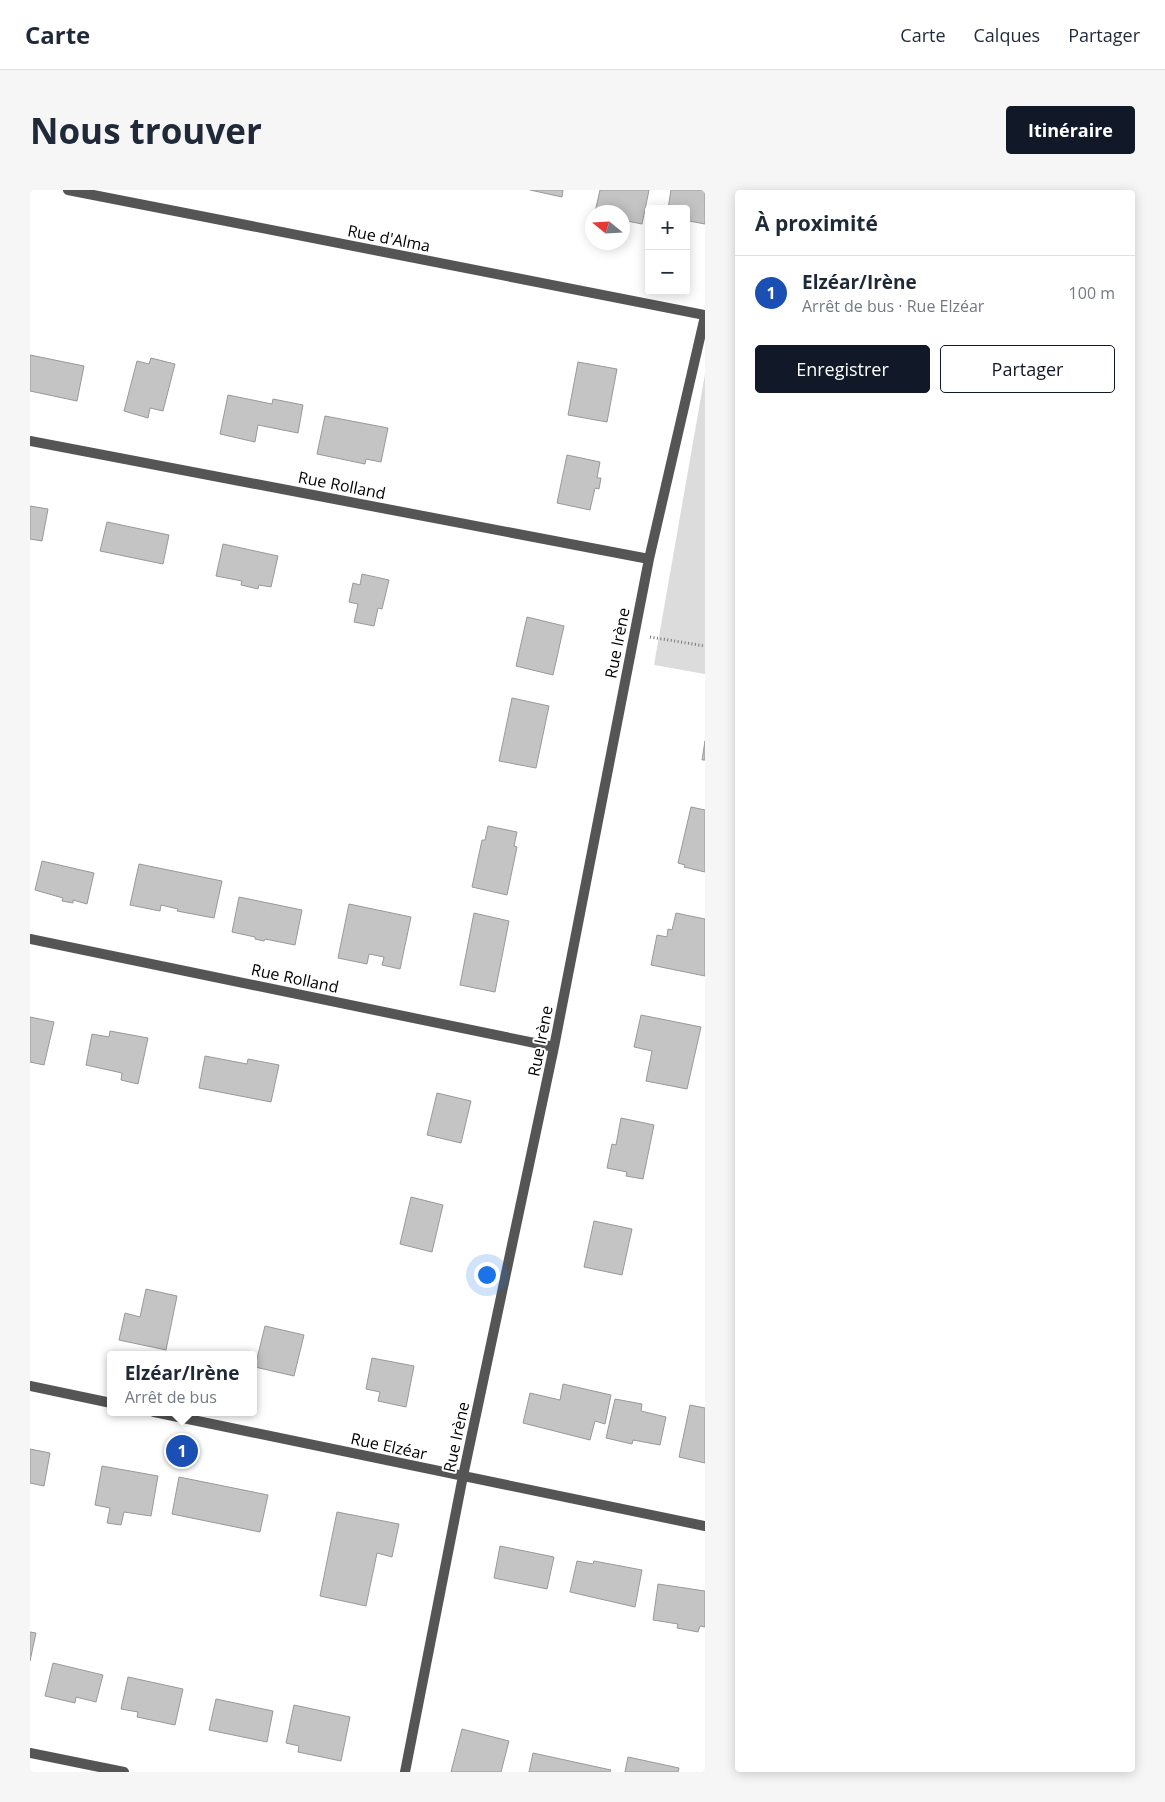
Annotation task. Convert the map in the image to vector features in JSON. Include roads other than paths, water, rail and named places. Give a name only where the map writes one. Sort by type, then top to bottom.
[{"type":"street","name":"Rue d'Alma","points":[[68,190],[705,315]]},
{"type":"street","name":"Rue Irène","points":[[405,1772],[463,1476],[554,1047],[649,559],[705,315]]},
{"type":"street","name":"Rue Rolland","points":[[30,441],[649,559]]},
{"type":"street","name":"Rue Rolland","points":[[30,939],[554,1047]]},
{"type":"street","points":[[30,1386],[107,1402]]},
{"type":"street","name":"Rue Elzéar","points":[[173,1416],[705,1526]]},
{"type":"street","points":[[30,1753],[124,1772]]},
{"type":"place","name":"Elzéar/Irène","points":[[182,1451]]}]
